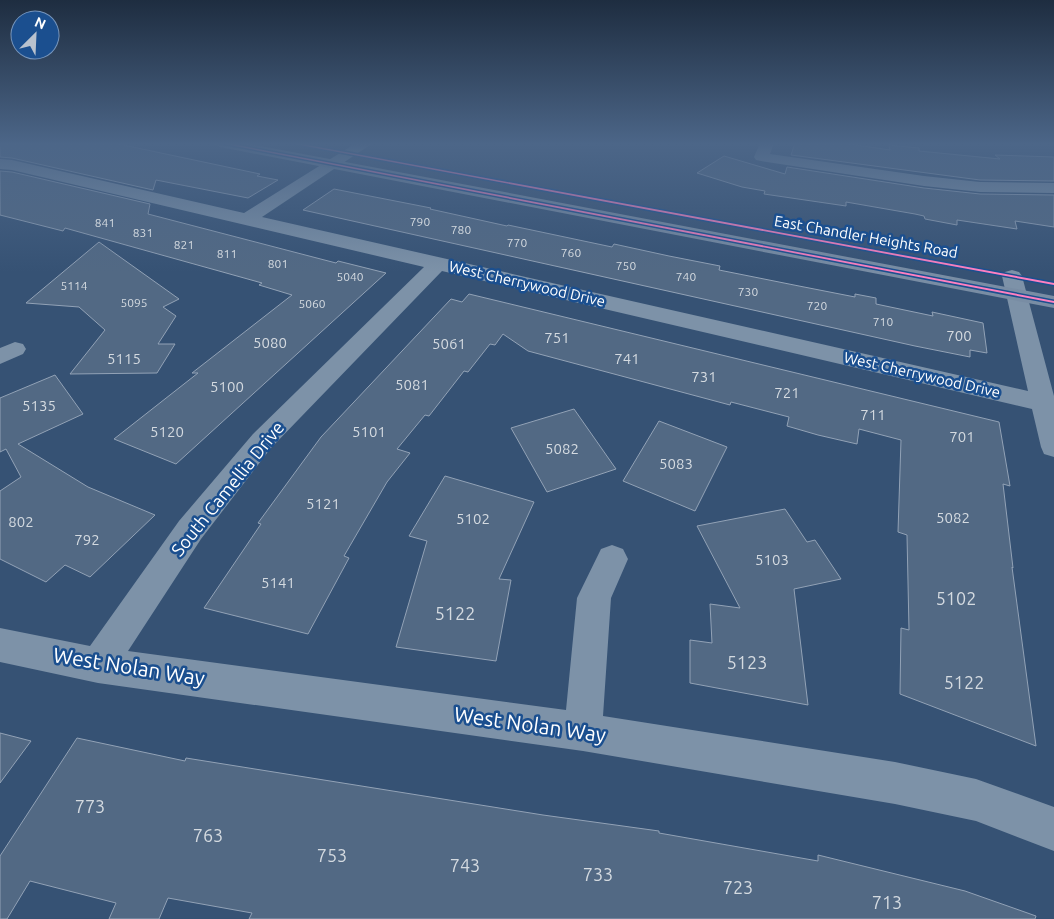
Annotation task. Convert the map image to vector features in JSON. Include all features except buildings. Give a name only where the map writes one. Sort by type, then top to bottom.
[{"type":"main road","name":"East Chandler Heights Road","points":[[451,186],[1014,286],[1054,284]]},
{"type":"main road","name":"East Chandler Heights Road","points":[[509,186],[1014,286],[1054,302]]},
{"type":"street","name":"West Cherrywood Drive","points":[[103,186],[1049,405]]},
{"type":"street","points":[[247,219],[300,186]]},
{"type":"street","points":[[978,186],[1054,188]]},
{"type":"street","name":"South Camellia Drive","points":[[98,665],[190,530],[262,441],[439,263]]},
{"type":"street","points":[[1014,286],[1049,405],[1054,447]]},
{"type":"street","points":[[583,732],[594,598],[612,558]]},
{"type":"street","name":"West Nolan Way","points":[[0,645],[98,665],[583,732],[904,785],[976,800],[1054,830]]},
{"type":"cycle path","points":[[445,186],[1054,302]]},
{"type":"cycle path","points":[[522,186],[1054,284]]}]
